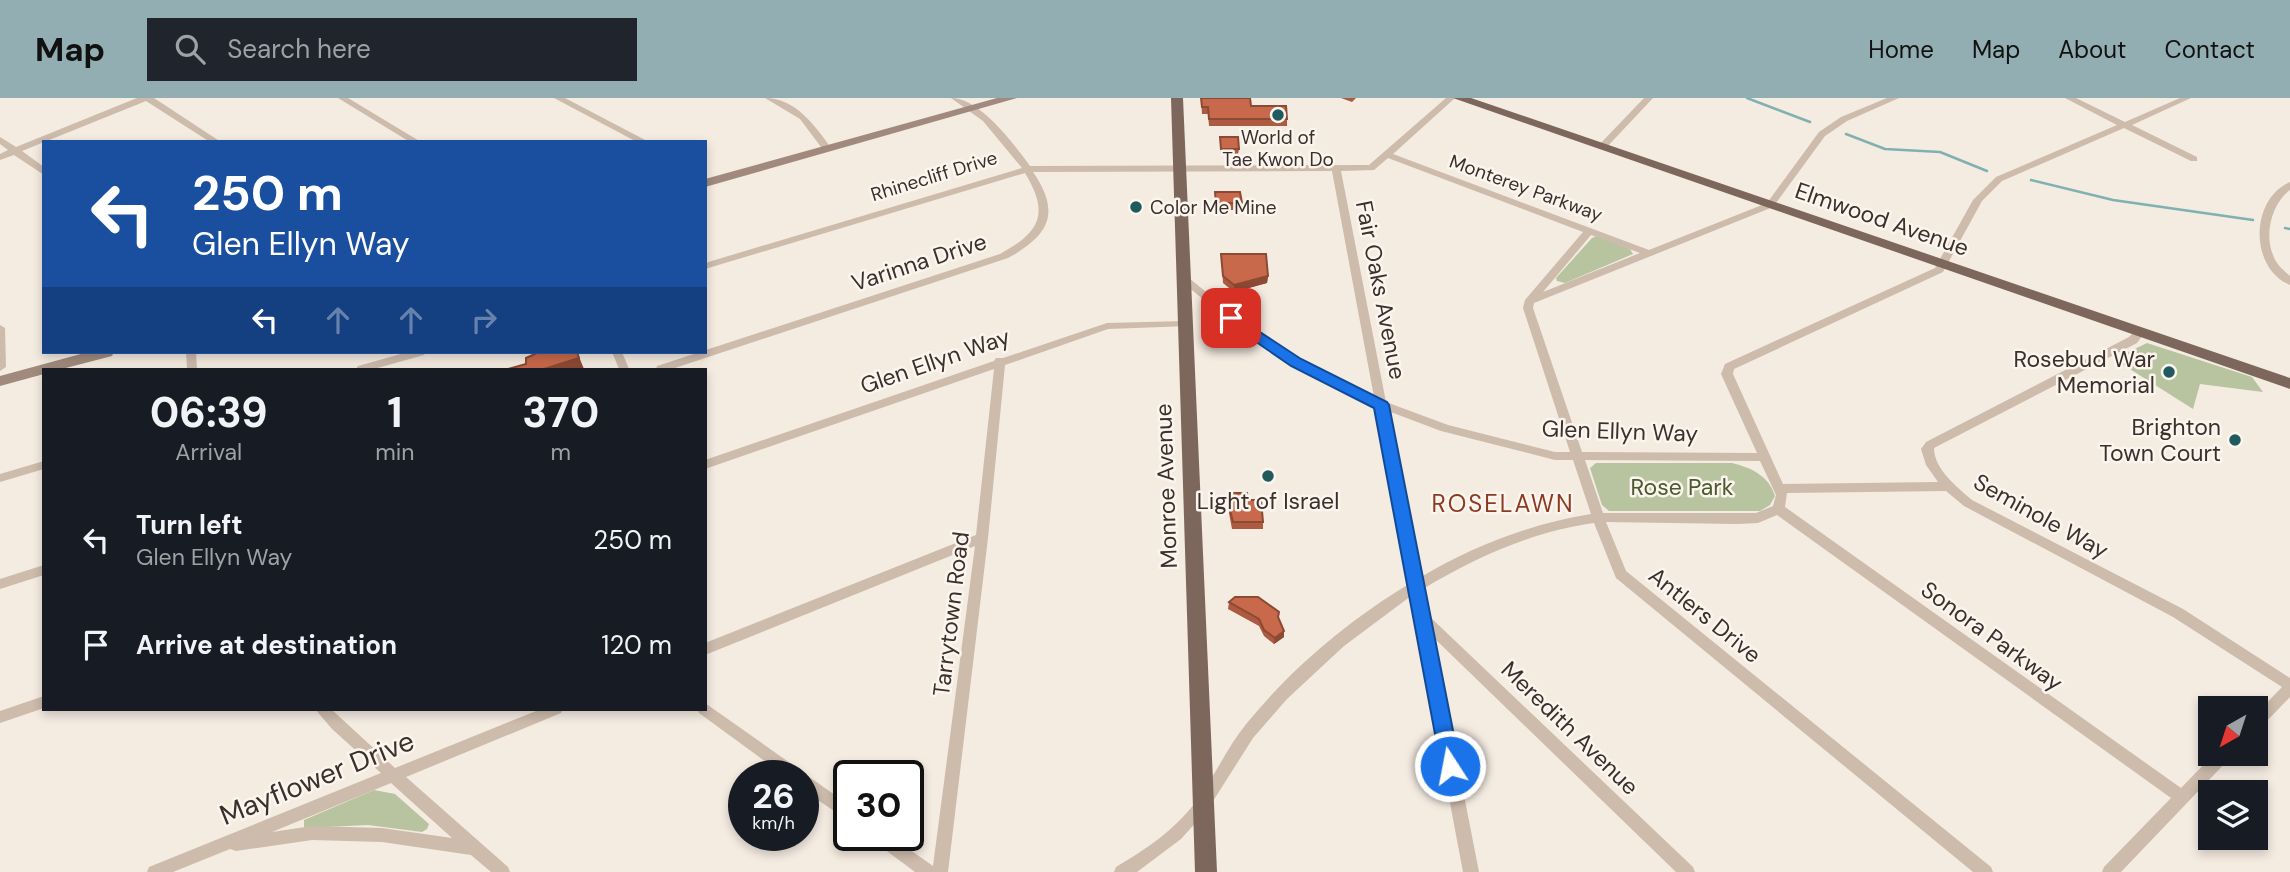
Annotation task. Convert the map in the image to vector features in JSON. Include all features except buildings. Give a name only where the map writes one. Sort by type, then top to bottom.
[{"type":"main road","points":[[707,182],[1011,98]]},
{"type":"main road","name":"Monroe Avenue","points":[[1177,98],[1206,872]]},
{"type":"main road","name":"Elmwood Avenue","points":[[1459,98],[2290,384]]},
{"type":"main road","points":[[48,368],[99,354]]},
{"type":"main road","points":[[0,381],[42,370]]},
{"type":"street","points":[[42,140],[146,98],[214,140]]},
{"type":"street","points":[[342,98],[414,140]]},
{"type":"street","points":[[558,98],[641,140]]},
{"type":"street","points":[[769,98],[803,117],[827,149]]},
{"type":"street","points":[[955,98],[971,109]]},
{"type":"street","name":"Rhinecliff Drive","points":[[707,265],[1030,169],[1371,168],[1451,98]]},
{"type":"street","points":[[1602,148],[1649,98]]},
{"type":"street","points":[[1529,302],[1770,205],[1822,134],[1844,119],[1895,98]]},
{"type":"street","points":[[2069,98],[2194,159]]},
{"type":"street","points":[[1122,872],[1167,842],[1202,804],[1253,727],[1291,685],[1356,626],[1417,584],[1477,554],[1530,534],[1598,518],[1745,519],[1768,516],[1778,509],[1782,495],[1727,374],[1729,367],[1939,270],[1978,200],[1992,184],[2008,174],[2187,98]]},
{"type":"street","name":"Varinna Drive","points":[[707,354],[1016,251],[1036,236],[1044,221],[1044,205],[1030,169],[985,119],[971,109]]},
{"type":"street","points":[[0,140],[42,171]]},
{"type":"street","points":[[0,157],[42,140]]},
{"type":"street","name":"Monterey Parkway","points":[[1387,155],[1651,254]]},
{"type":"street","name":"Fair Oaks Avenue","points":[[1336,169],[1471,872]]},
{"type":"street","points":[[2290,185],[2275,195],[2263,239],[2269,261],[2290,282]]},
{"type":"street","points":[[1529,302],[1590,230]]},
{"type":"street","name":"Glen Ellyn Way","points":[[1185,280],[1240,325],[1329,381],[1381,405],[1476,438],[1533,452],[1578,457],[1763,457]]},
{"type":"street","name":"Antlers Drive","points":[[1529,302],[1528,308],[1598,518],[1621,574],[1985,872]]},
{"type":"street","name":"Glen Ellyn Way","points":[[707,465],[1000,361],[1110,326],[1185,324]]},
{"type":"street","points":[[0,328],[0,367]]},
{"type":"street","name":"Seminole Way","points":[[2140,332],[2133,340],[1930,445],[1927,449],[1928,456],[1948,486],[1968,503],[2178,613],[2290,687]]},
{"type":"street","points":[[365,368],[413,354]]},
{"type":"street","name":"Varinna Drive","points":[[664,368],[706,354]]},
{"type":"street","name":"Tarrytown Road","points":[[940,872],[982,538],[1000,361]]},
{"type":"street","points":[[0,478],[42,466]]},
{"type":"street","points":[[1779,489],[1948,486]]},
{"type":"street","name":"Sonora Parkway","points":[[1778,509],[2181,797]]},
{"type":"street","points":[[707,648],[982,538]]},
{"type":"street","points":[[0,584],[42,571]]},
{"type":"street","name":"Meredith Avenue","points":[[1422,618],[1687,872]]},
{"type":"street","points":[[2268,710],[2290,687]]},
{"type":"street","points":[[0,717],[42,703]]},
{"type":"street","points":[[324,711],[502,872]]},
{"type":"street","name":"Mayflower Drive","points":[[155,872],[551,711]]},
{"type":"street","points":[[707,711],[774,760]]},
{"type":"street","points":[[2110,872],[2212,766]]},
{"type":"street","name":"Mayflower Drive","points":[[214,848],[312,833],[382,835],[475,848]]},
{"type":"street","points":[[899,851],[928,872]]},
{"type":"green space","points":[[1597,236],[1630,249],[1633,254],[1565,283],[1557,281],[1556,278],[1592,238]]},
{"type":"green space","points":[[2147,343],[2252,377],[2263,392],[2200,384],[2193,409],[2114,359]]},
{"type":"green space","name":"Rose Park","points":[[1596,463],[1732,463],[1759,474],[1769,483],[1775,496],[1770,505],[1760,511],[1609,511],[1602,505],[1590,468]]},
{"type":"green space","points":[[374,790],[395,794],[429,824],[427,829],[422,832],[368,825],[304,828],[304,820]]},
{"type":"waterway","points":[[1747,98],[1810,122]]},
{"type":"waterway","points":[[1846,134],[1885,149],[1940,152],[1987,171]]},
{"type":"waterway","points":[[2031,180],[2113,200],[2253,220]]},
{"type":"waterway","points":[[2285,228],[2290,229]]},
{"type":"place","name":"World of Tae Kwon Do","points":[[1278,115]]},
{"type":"place","name":"Color Me Mine","points":[[1136,207]]},
{"type":"place","name":"Rosebud War Memorial","points":[[2169,372]]},
{"type":"place","name":"Brighton Town Court","points":[[2235,440]]},
{"type":"place","name":"Light of Israel","points":[[1268,476]]},
{"type":"district","name":"ROSELAWN","points":[[1503,503]]},
{"type":"route","points":[[1231,318],[1296,362],[1381,405],[1415,571],[1450,766]]}]
